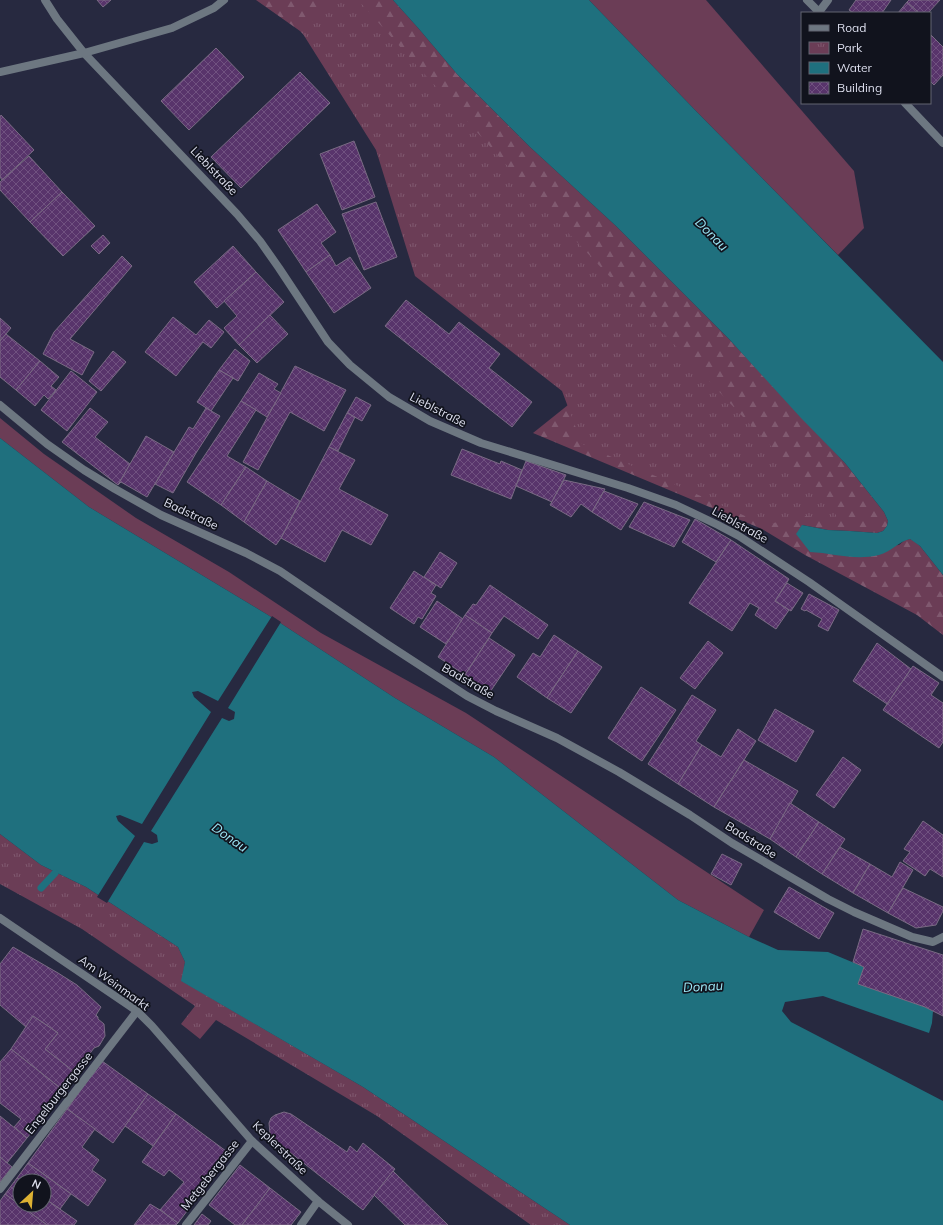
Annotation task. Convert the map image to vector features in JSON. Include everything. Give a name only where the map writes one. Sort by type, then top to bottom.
[{"type":"street","name":"Lieblstraße","points":[[45,0],[84,53],[237,214],[260,241],[328,342],[350,365],[389,397],[430,421],[480,443],[628,488],[676,505],[718,525],[739,536],[809,582],[943,677]]},
{"type":"street","points":[[0,72],[84,53],[172,28],[214,8],[224,0]]},
{"type":"street","points":[[807,0],[819,12]]},
{"type":"street","points":[[821,12],[828,0]]},
{"type":"street","points":[[906,104],[943,143]]},
{"type":"street","name":"Badstraße","points":[[0,406],[47,444],[115,490],[161,515],[246,553],[280,571],[460,692],[496,711],[557,738],[619,772],[690,815],[732,843],[828,899],[912,937],[933,942],[943,937]]},
{"type":"street","name":"Am Weinmarkt","points":[[0,918],[137,1011],[202,1082]]},
{"type":"street","name":"Engelburgergasse","points":[[0,1189],[137,1011]]},
{"type":"street","name":"Keplerstraße","points":[[202,1082],[252,1141],[318,1201],[348,1225]]},
{"type":"street","name":"Metgebergasse","points":[[186,1225],[252,1141]]},
{"type":"street","points":[[301,1225],[318,1201]]},
{"type":"green space","points":[[256,0],[393,0],[457,74],[530,147],[616,226],[729,339],[845,463],[884,512],[888,521],[887,526],[883,531],[877,533],[828,530],[802,525],[810,552],[899,545],[905,540],[910,539],[914,541],[920,546],[943,575],[943,635],[917,615],[805,555],[762,529],[533,433],[583,393],[415,150],[300,31]]},
{"type":"green space","points":[[328,0],[358,0],[557,221],[840,519],[803,516],[765,525],[582,444],[562,391],[415,276],[376,150],[303,34]]},
{"type":"green space","points":[[589,0],[706,0],[854,171],[864,228],[838,255]]},
{"type":"green space","points":[[0,418],[44,454],[136,518],[229,572],[321,633],[466,713],[764,910],[749,937],[678,900],[494,757],[395,698],[268,615],[89,507],[0,438]]},
{"type":"green space","points":[[0,834],[41,865],[86,887],[178,947],[185,962],[182,981],[363,1087],[570,1225],[531,1225],[377,1116],[216,1020],[200,1039],[181,1024],[195,1006],[82,929],[0,884]]},
{"type":"water","name":"Donau","points":[[393,0],[589,0],[943,362],[943,575],[920,546],[910,539],[902,542],[883,554],[870,557],[853,557],[810,552],[796,534],[802,525],[828,530],[877,533],[883,531],[887,526],[888,521],[884,512],[845,463],[801,418],[729,339],[616,226],[530,147],[457,74]]},
{"type":"water","name":"Donau","points":[[0,438],[89,507],[268,615],[395,698],[494,757],[678,900],[749,937],[778,950],[828,952],[864,967],[858,984],[933,1011],[929,1033],[823,996],[785,1002],[782,1011],[791,1022],[943,1101],[943,1225],[570,1225],[363,1087],[181,981],[185,962],[178,947],[86,887],[41,865],[0,834]]},
{"type":"pier","points":[[272,616],[281,622],[228,708],[235,712],[234,719],[229,721],[222,718],[151,831],[157,835],[158,842],[152,844],[144,842],[107,903],[97,897],[135,836],[118,821],[116,816],[120,815],[142,824],[211,712],[194,697],[192,692],[198,691],[218,701]]},
{"type":"building","points":[[97,0],[111,0],[103,7]]},
{"type":"building","points":[[856,0],[891,0],[883,12],[852,12],[849,10]]},
{"type":"building","points":[[909,0],[940,0],[929,12],[918,12],[907,2]]},
{"type":"building","points":[[907,2],[918,12],[899,12]]},
{"type":"building","points":[[931,35],[943,47],[943,75],[934,85],[931,82]]},
{"type":"building","points":[[216,48],[244,77],[189,130],[161,101]]},
{"type":"building","points":[[300,72],[330,103],[241,188],[211,157]]},
{"type":"building","points":[[1,115],[34,150],[2,180],[0,177]]},
{"type":"building","points":[[354,141],[375,197],[342,210],[320,154]]},
{"type":"building","points":[[29,156],[62,192],[30,222],[0,190],[0,182]]},
{"type":"building","points":[[62,192],[95,226],[63,256],[30,222]]},
{"type":"building","points":[[376,202],[397,257],[364,270],[342,214]]},
{"type":"building","points":[[317,204],[336,232],[321,243],[330,255],[306,272],[278,230]]},
{"type":"building","points":[[103,235],[110,243],[99,254],[91,246]]},
{"type":"building","points":[[233,246],[256,272],[217,308],[194,282]]},
{"type":"building","points":[[330,255],[336,266],[350,257],[371,288],[334,313],[306,272]]},
{"type":"building","points":[[122,256],[132,266],[70,339],[94,352],[82,375],[43,354],[54,332]]},
{"type":"building","points":[[256,272],[284,302],[239,345],[224,328],[237,316],[224,301]]},
{"type":"building","points":[[406,300],[449,334],[459,322],[500,354],[489,368],[532,402],[512,427],[385,326]]},
{"type":"building","points":[[270,315],[288,334],[257,363],[239,345]]},
{"type":"building","points":[[173,317],[196,335],[209,320],[224,332],[211,348],[203,342],[176,376],[145,352]]},
{"type":"building","points":[[0,318],[11,328],[0,341]]},
{"type":"building","points":[[6,334],[40,361],[16,390],[0,377],[0,341]]},
{"type":"building","points":[[235,349],[250,361],[238,381],[219,370]]},
{"type":"building","points":[[113,351],[126,362],[101,391],[89,381]]},
{"type":"building","points":[[40,361],[59,377],[51,386],[56,390],[48,399],[44,395],[35,406],[16,390]]},
{"type":"building","points":[[295,366],[346,390],[324,431],[290,412],[258,470],[243,462]]},
{"type":"building","points":[[219,370],[233,378],[211,411],[197,402]]},
{"type":"building","points":[[71,371],[97,392],[67,431],[41,410]]},
{"type":"building","points":[[259,373],[278,384],[274,389],[281,393],[267,417],[241,401]]},
{"type":"building","points":[[356,397],[371,405],[362,421],[347,413]]},
{"type":"building","points":[[241,401],[256,410],[227,456],[246,467],[221,505],[187,482]]},
{"type":"building","points":[[90,408],[108,422],[95,437],[130,464],[118,485],[62,442]]},
{"type":"building","points":[[206,408],[220,416],[196,453],[173,493],[155,484],[189,427],[193,429]]},
{"type":"building","points":[[347,413],[355,417],[338,451],[329,447]]},
{"type":"building","points":[[146,436],[174,452],[147,497],[121,482],[118,485]]},
{"type":"building","points":[[329,447],[355,460],[339,489],[388,515],[371,545],[342,530],[325,562],[281,538]]},
{"type":"building","points":[[462,449],[500,464],[501,461],[522,470],[511,499],[451,475]]},
{"type":"building","points":[[526,461],[566,475],[552,502],[516,486]]},
{"type":"building","points":[[246,467],[267,481],[244,522],[221,505]]},
{"type":"building","points":[[564,480],[605,489],[592,512],[581,504],[571,517],[550,505]]},
{"type":"building","points":[[267,481],[300,501],[276,545],[244,522]]},
{"type":"building","points":[[604,491],[638,504],[621,530],[592,512]]},
{"type":"building","points":[[644,502],[690,520],[674,547],[629,527]]},
{"type":"building","points":[[695,519],[731,540],[716,562],[682,542]]},
{"type":"building","points":[[731,540],[789,579],[775,601],[789,610],[776,629],[755,615],[759,608],[750,603],[732,631],[689,603]]},
{"type":"building","points":[[440,552],[457,563],[441,588],[424,577]]},
{"type":"building","points":[[414,571],[436,585],[431,593],[436,596],[422,619],[418,617],[414,624],[390,608]]},
{"type":"building","points":[[787,583],[803,593],[791,611],[775,601]]},
{"type":"building","points":[[490,585],[548,625],[538,639],[504,616],[492,633],[465,615],[473,604],[476,605]]},
{"type":"building","points":[[809,594],[839,610],[828,631],[818,626],[822,619],[806,610],[801,609]]},
{"type":"building","points":[[437,601],[463,619],[446,644],[420,627]]},
{"type":"building","points":[[465,615],[492,633],[465,675],[438,657]]},
{"type":"building","points":[[554,635],[578,651],[547,698],[517,677],[533,653],[540,657]]},
{"type":"building","points":[[489,638],[515,655],[490,692],[465,675]]},
{"type":"building","points":[[708,641],[723,653],[695,689],[680,678]]},
{"type":"building","points":[[877,643],[911,669],[887,704],[853,681]]},
{"type":"building","points":[[578,651],[602,667],[571,713],[547,698]]},
{"type":"building","points":[[913,666],[939,683],[931,695],[943,703],[943,742],[939,748],[883,710]]},
{"type":"building","points":[[641,687],[676,710],[642,761],[608,738]]},
{"type":"building","points":[[692,695],[716,710],[696,741],[702,745],[678,784],[648,764]]},
{"type":"building","points":[[775,709],[814,731],[796,762],[758,740]]},
{"type":"building","points":[[738,729],[756,741],[714,807],[678,784],[702,745],[721,757]]},
{"type":"building","points":[[843,757],[861,770],[834,808],[816,795]]},
{"type":"building","points":[[744,760],[798,791],[770,839],[714,807]]},
{"type":"building","points":[[790,803],[819,822],[796,857],[770,839]]},
{"type":"building","points":[[923,821],[943,835],[943,877],[930,869],[925,876],[903,861],[910,852],[904,849]]},
{"type":"building","points":[[819,822],[845,839],[822,874],[796,857]]},
{"type":"building","points":[[840,847],[870,864],[853,893],[822,874]]},
{"type":"building","points":[[722,854],[742,864],[731,885],[711,874]]},
{"type":"building","points":[[900,862],[913,870],[888,913],[853,893],[870,864],[892,877]]},
{"type":"building","points":[[789,887],[834,913],[819,939],[774,912]]},
{"type":"building","points":[[903,888],[943,907],[943,911],[936,925],[916,928],[888,913]]},
{"type":"building","points":[[863,929],[943,955],[943,1016],[925,1007],[858,984],[864,967],[853,962]]},
{"type":"building","points":[[13,947],[77,985],[101,1007],[96,1015],[104,1024],[105,1036],[99,1046],[94,1048],[75,1073],[45,1049],[58,1033],[33,1016],[26,1027],[0,1005],[0,964]]},
{"type":"building","points":[[33,1016],[58,1033],[45,1049],[77,1074],[64,1091],[11,1049]]},
{"type":"building","points":[[11,1049],[64,1091],[27,1138],[14,1127],[21,1119],[0,1103],[0,1062]]},
{"type":"building","points":[[102,1061],[148,1094],[113,1143],[67,1109]]},
{"type":"building","points":[[148,1094],[176,1114],[153,1146],[125,1126]]},
{"type":"building","points":[[67,1109],[95,1129],[82,1147],[99,1160],[92,1170],[106,1180],[88,1206],[52,1180],[52,1173],[42,1173],[28,1163]]},
{"type":"building","points":[[284,1112],[291,1114],[347,1152],[350,1146],[357,1152],[363,1143],[395,1169],[363,1210],[272,1138],[269,1123],[271,1118]]},
{"type":"building","points":[[176,1114],[230,1154],[178,1223],[160,1210],[184,1182],[169,1170],[164,1176],[142,1162]]},
{"type":"building","points":[[0,1116],[27,1138],[7,1163],[0,1157]]},
{"type":"building","points":[[0,1157],[12,1167],[0,1182]]},
{"type":"building","points":[[28,1163],[42,1173],[21,1173]]},
{"type":"building","points":[[240,1165],[270,1188],[242,1225],[235,1225],[209,1205]]},
{"type":"building","points":[[393,1171],[448,1225],[405,1225],[374,1195]]},
{"type":"building","points":[[52,1180],[71,1194],[60,1209],[52,1204]]},
{"type":"building","points":[[12,1185],[12,1199],[5,1194]]},
{"type":"building","points":[[270,1188],[301,1212],[291,1225],[242,1225]]},
{"type":"building","points":[[5,1194],[12,1199],[12,1213],[31,1213],[47,1225],[0,1225],[0,1201]]},
{"type":"building","points":[[52,1204],[77,1221],[74,1225],[47,1225],[31,1213],[52,1213]]},
{"type":"building","points":[[150,1204],[178,1223],[176,1225],[134,1225]]},
{"type":"building","points":[[202,1214],[211,1221],[208,1225],[194,1225]]},
{"type":"waterway","points":[[41,888],[55,873]]}]
